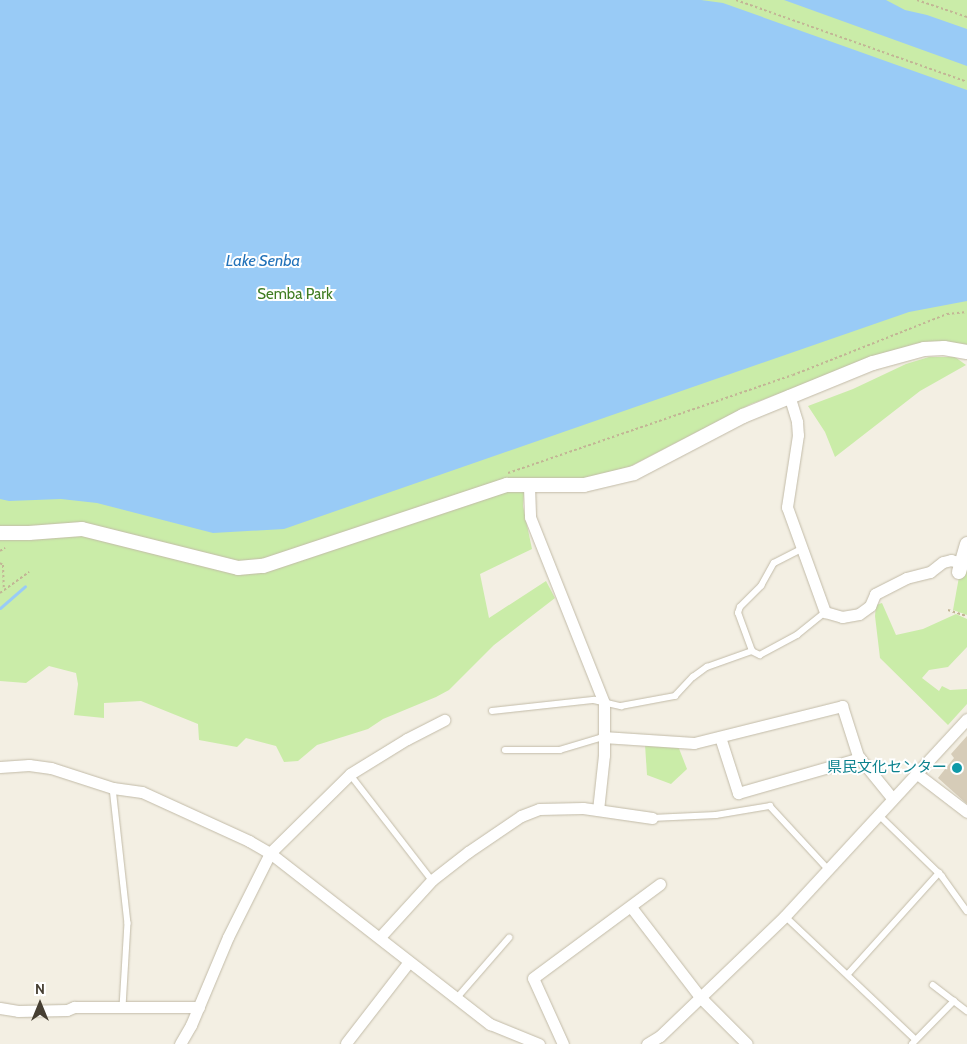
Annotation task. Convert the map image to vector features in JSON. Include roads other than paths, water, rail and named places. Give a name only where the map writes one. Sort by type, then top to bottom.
[{"type":"street","points":[[0,533],[82,530],[201,560],[238,568],[252,568],[507,485],[584,485],[634,473],[743,416],[788,395],[903,353],[944,348],[967,352]]},
{"type":"street","points":[[788,395],[797,422],[798,436],[788,507],[825,612],[842,617],[851,617],[870,606],[875,594],[906,578],[930,572],[943,562],[951,560],[960,568],[967,544]]},
{"type":"street","points":[[529,486],[530,517],[604,703],[604,755],[598,810]]},
{"type":"street","points":[[603,738],[694,743],[842,706],[860,758],[893,799]]},
{"type":"street","points":[[647,1044],[662,1040],[700,997],[785,916],[967,719]]},
{"type":"street","points":[[180,1044],[199,1007],[228,937],[270,853],[350,774],[407,739],[444,720]]},
{"type":"street","points":[[720,737],[738,793],[860,758]]},
{"type":"street","points":[[0,767],[29,765],[51,768],[113,788],[142,792],[249,840],[270,853],[380,938],[408,963],[490,1024],[539,1044]]},
{"type":"street","points":[[916,773],[967,812]]},
{"type":"street","points":[[380,938],[432,880],[468,852],[521,816],[539,809],[583,808],[652,818]]},
{"type":"street","points":[[563,1044],[533,978],[660,884]]},
{"type":"street","points":[[631,907],[700,997],[748,1044]]},
{"type":"street","points":[[346,1043],[408,963]]},
{"type":"street","points":[[0,1008],[18,1010],[199,1007]]},
{"type":"lane","points":[[752,651],[738,613],[740,607],[761,586],[774,563],[802,548]]},
{"type":"lane","points":[[492,711],[548,707],[567,702],[594,700],[621,706],[675,696],[693,676],[707,667],[752,651],[760,654],[797,635],[825,612]]},
{"type":"lane","points":[[505,750],[560,750],[603,738]]},
{"type":"lane","points":[[350,774],[432,880]]},
{"type":"lane","points":[[113,788],[128,923],[123,1007]]},
{"type":"lane","points":[[652,818],[716,815],[770,806],[828,870]]},
{"type":"lane","points":[[879,816],[939,873],[967,911]]},
{"type":"lane","points":[[848,974],[939,873]]},
{"type":"lane","points":[[785,916],[848,974],[914,1042],[954,1001]]},
{"type":"lane","points":[[456,999],[509,938]]},
{"type":"lane","points":[[933,985],[967,1011]]},
{"type":"water","name":"Lake Senba","points":[[0,0],[701,0],[723,3],[967,90],[967,301],[909,312],[284,529],[213,533],[97,503],[61,499],[9,501],[0,499]]},
{"type":"water","points":[[784,0],[886,0],[905,10],[927,15],[967,29],[967,66]]},
{"type":"waterway","points":[[0,608],[25,586]]},
{"type":"place","name":"県民文化センター","points":[[957,768]]},
{"type":"park label","name":"Semba Park","points":[[295,295]]}]
